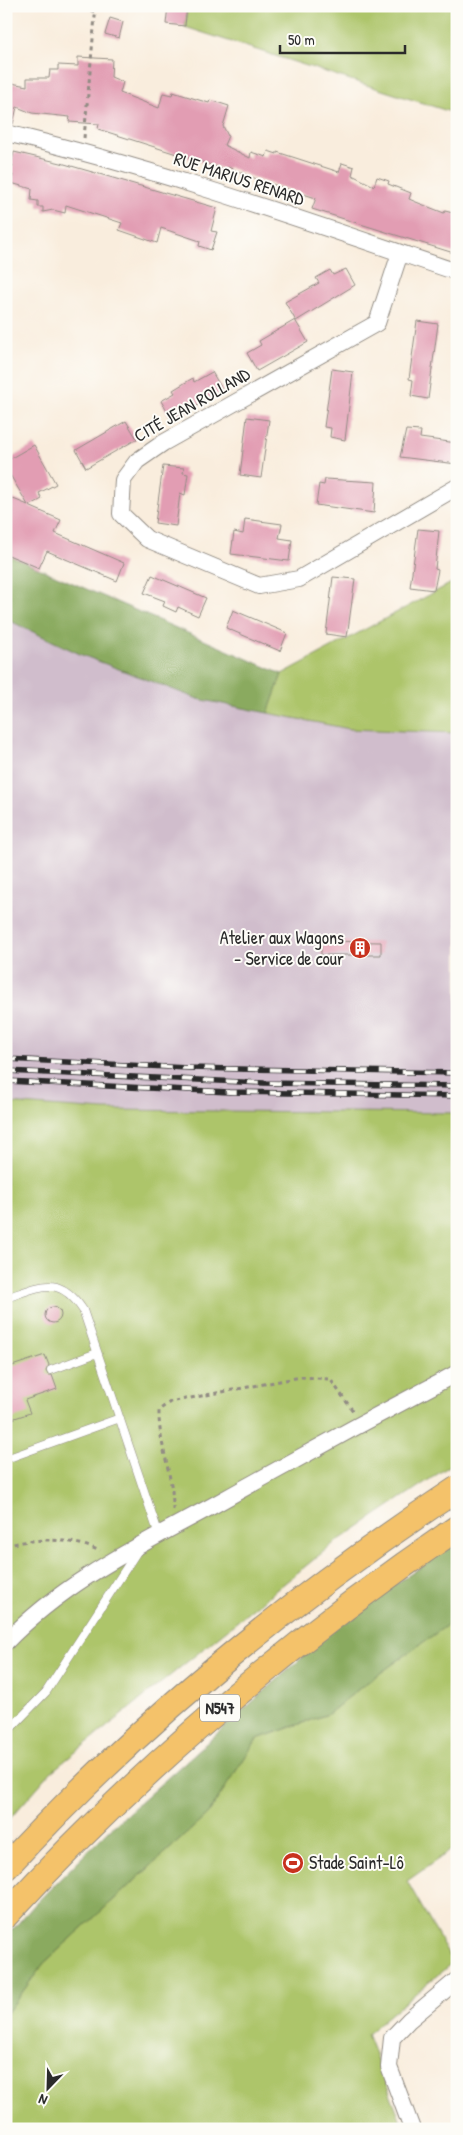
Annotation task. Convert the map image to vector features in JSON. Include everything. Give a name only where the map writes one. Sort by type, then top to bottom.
[{"type":"main road","name":"N547","points":[[6,1868],[64,1806],[207,1676],[288,1609],[457,1489]]},
{"type":"main road","name":"N547","points":[[6,1916],[89,1828],[181,1741],[318,1628],[391,1573],[457,1528]]},
{"type":"street","name":"RUE MARIUS RENARD","points":[[6,133],[83,151],[214,191],[457,272]]},
{"type":"street","name":"CITÉ JEAN ROLLAND","points":[[400,253],[377,323],[163,443],[137,461],[123,480],[121,514],[147,539],[259,586],[299,579],[457,487]]},
{"type":"street","points":[[6,1642],[55,1598],[141,1544],[457,1372]]},
{"type":"street","points":[[412,2129],[389,2067],[392,2038],[409,2020],[457,1980]]},
{"type":"lane","points":[[6,1298],[41,1286],[52,1286],[64,1289],[74,1297],[83,1310],[120,1418],[165,1531]]},
{"type":"lane","points":[[51,1370],[98,1353]]},
{"type":"lane","points":[[6,1459],[120,1418]]},
{"type":"lane","points":[[6,1733],[46,1692],[141,1544]]},
{"type":"path","points":[[75,6],[96,12]]},
{"type":"path","points":[[83,151],[96,6]]},
{"type":"path","points":[[165,1531],[173,1494],[159,1426],[160,1410],[170,1402],[301,1376],[330,1379],[361,1423]]},
{"type":"path","points":[[6,1546],[38,1540],[72,1542],[90,1546],[117,1559]]},
{"type":"shaded area","points":[[6,619],[82,655],[198,699],[350,729],[457,733],[457,1113],[104,1110],[6,1103]]},
{"type":"green space","points":[[187,6],[457,6],[457,114],[185,27]]},
{"type":"green space","points":[[6,554],[282,674],[268,713],[198,699],[82,655],[6,619]]},
{"type":"green space","points":[[457,580],[457,733],[350,729],[268,713],[282,674]]},
{"type":"green space","points":[[6,1103],[104,1110],[457,1113],[457,1461],[333,1544],[51,1772],[6,1823]]},
{"type":"green space","points":[[457,1543],[457,1618],[365,1684],[328,1714],[257,1739],[207,1815],[44,1963],[6,2014],[6,1937],[36,1903],[108,1831],[352,1613]]},
{"type":"green space","name":"Stade Saint-Lô","points":[[457,1618],[457,1846],[407,1881],[453,1962],[367,2034],[404,2129],[6,2129],[6,2014],[44,1963],[207,1815],[257,1739],[328,1714],[365,1684]]},
{"type":"building","points":[[168,6],[187,6],[185,26],[166,24]]},
{"type":"building","points":[[110,18],[123,22],[119,38],[105,34]]},
{"type":"building","points":[[78,57],[112,59],[111,77],[123,82],[120,93],[159,108],[163,93],[172,95],[173,92],[209,103],[210,100],[229,106],[223,126],[228,136],[224,145],[250,158],[251,152],[266,157],[268,151],[277,154],[277,152],[339,172],[342,163],[354,167],[352,175],[374,186],[377,177],[389,181],[388,184],[411,193],[409,199],[444,213],[445,211],[457,214],[457,254],[312,209],[316,198],[259,180],[228,167],[227,170],[98,129],[99,124],[69,122],[70,117],[32,113],[17,107],[13,124],[6,123],[6,82],[27,86],[27,78],[49,78],[50,70],[58,70],[58,65],[78,66]]},
{"type":"building","points":[[14,152],[61,163],[217,208],[211,231],[217,232],[211,250],[199,246],[200,241],[161,228],[157,243],[119,230],[122,223],[66,205],[65,213],[53,210],[43,212],[43,207],[38,207],[38,201],[31,200],[32,189],[11,183],[13,175],[10,174]]},
{"type":"building","points":[[346,269],[355,285],[296,321],[285,302],[319,283],[316,278],[330,270],[333,275]]},
{"type":"building","points":[[295,320],[308,342],[257,371],[247,353],[261,345],[259,341]]},
{"type":"building","points":[[417,321],[438,324],[428,399],[411,396],[413,380],[409,379]]},
{"type":"building","points":[[332,369],[353,372],[345,440],[330,437],[331,428],[324,427]]},
{"type":"building","points":[[212,372],[223,391],[172,420],[161,401],[175,393],[173,390],[193,378],[194,382]]},
{"type":"building","points":[[247,417],[269,420],[261,478],[240,475]]},
{"type":"building","points":[[126,421],[137,439],[86,468],[76,450]]},
{"type":"building","points":[[406,430],[421,431],[420,438],[457,443],[457,464],[400,457]]},
{"type":"building","points":[[34,445],[56,484],[39,493],[42,499],[29,506],[61,520],[55,533],[124,563],[117,581],[47,551],[39,568],[6,554],[6,496],[28,505],[6,468],[6,461]]},
{"type":"building","points":[[163,466],[184,468],[183,473],[188,474],[185,495],[180,493],[176,526],[155,523]]},
{"type":"building","points":[[325,479],[376,482],[374,513],[316,505],[319,484],[324,485]]},
{"type":"building","points":[[245,519],[282,524],[279,538],[292,540],[289,561],[231,554],[234,532],[243,534]]},
{"type":"building","points":[[418,529],[439,531],[435,569],[438,570],[434,590],[410,587]]},
{"type":"building","points":[[152,575],[206,598],[198,616],[178,607],[176,612],[163,606],[165,601],[144,593]]},
{"type":"building","points":[[333,577],[355,579],[347,637],[326,634]]},
{"type":"building","points":[[233,610],[287,633],[280,651],[226,628]]},
{"type":"building","name":"Atelier aux Wagons - Service de cour","points":[[321,941],[381,942],[381,955],[321,955]]},
{"type":"building","points":[[50,1307],[56,1307],[61,1312],[59,1321],[50,1323],[45,1318],[45,1312]]},
{"type":"building","points":[[45,1355],[49,1365],[46,1371],[48,1375],[52,1375],[57,1389],[25,1400],[30,1413],[6,1421],[6,1368]]},
{"type":"railway","points":[[6,1059],[188,1068],[457,1073]]},
{"type":"railway","points":[[6,1071],[264,1083],[457,1086]]},
{"type":"railway","points":[[6,1081],[229,1092],[457,1096]]},
{"type":"place","name":"Atelier aux Wagons - Service de cour","points":[[360,948]]},
{"type":"place","name":"Stade Saint-Lô","points":[[293,1863]]}]
